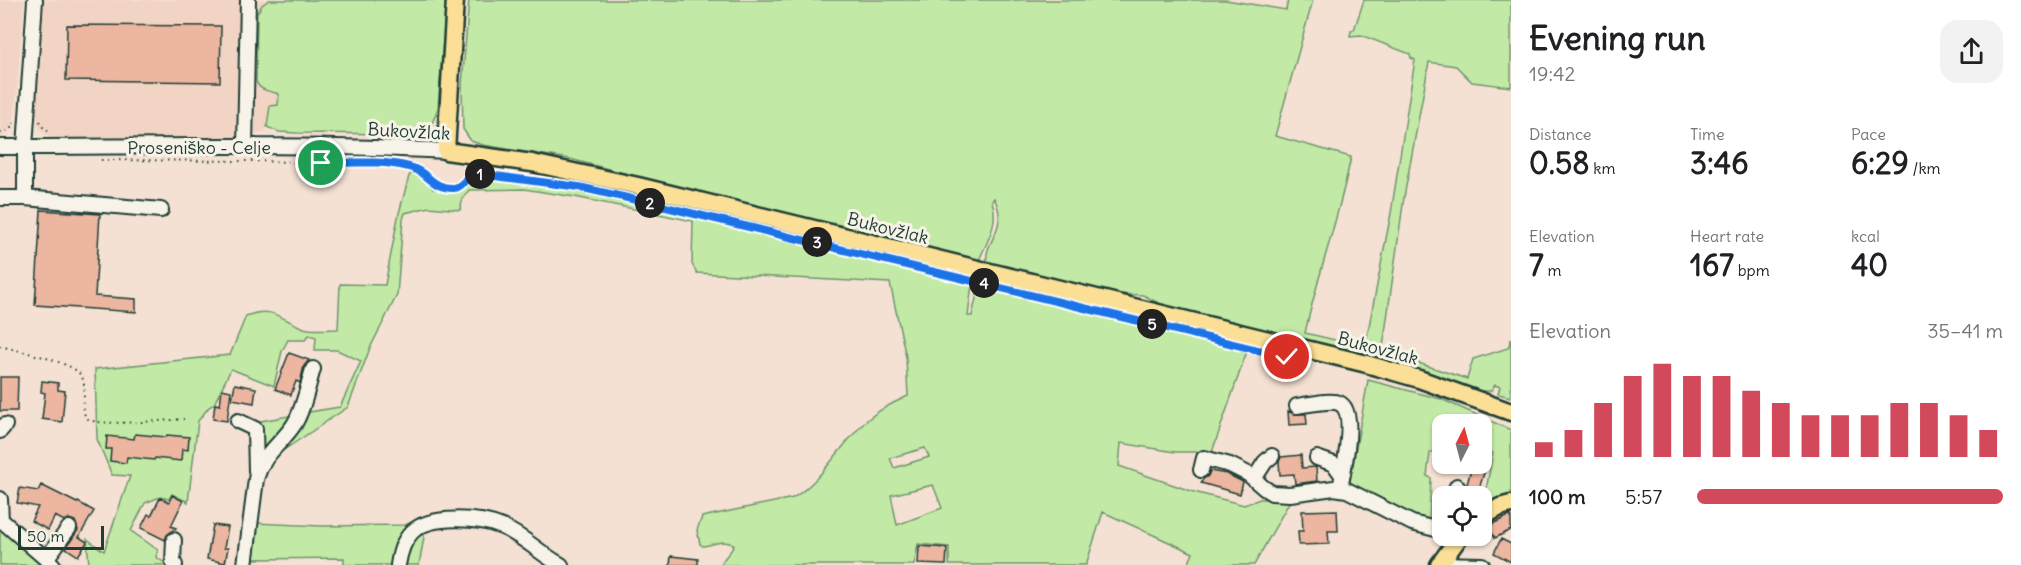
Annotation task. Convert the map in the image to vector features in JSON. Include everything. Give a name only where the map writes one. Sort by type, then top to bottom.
[{"type":"main road","points":[[446,151],[455,0]]},
{"type":"main road","name":"Bukovžlak","points":[[446,151],[532,163],[638,186],[1363,363],[1419,379],[1511,412]]},
{"type":"main road","points":[[1492,511],[1511,504]]},
{"type":"main road","points":[[1446,565],[1448,546]]},
{"type":"street","points":[[25,198],[25,147],[35,0]]},
{"type":"street","points":[[245,146],[248,0]]},
{"type":"street","name":"Bukovžlak","points":[[0,147],[245,146],[446,151]]},
{"type":"street","points":[[0,198],[25,198],[161,210]]},
{"type":"street","points":[[256,479],[264,459],[294,426],[313,369]]},
{"type":"street","points":[[1297,406],[1337,402],[1345,407],[1349,419],[1341,482]]},
{"type":"street","points":[[238,421],[252,427],[256,434],[256,479],[245,565]]},
{"type":"street","points":[[1254,478],[1272,456]]},
{"type":"street","points":[[1201,470],[1204,458],[1230,465],[1254,478],[1272,493],[1290,494],[1341,482]]},
{"type":"street","points":[[1317,458],[1334,464],[1347,490],[1412,523],[1432,528]]},
{"type":"street","points":[[0,499],[1,520],[49,562],[69,528]]},
{"type":"street","points":[[398,565],[401,547],[417,528],[430,523],[471,520],[509,530],[561,565]]},
{"type":"street","points":[[174,540],[175,565]]},
{"type":"street","points":[[1446,565],[1482,565]]},
{"type":"path","points":[[0,134],[10,130],[17,117],[39,118],[44,129],[54,134],[54,148]]},
{"type":"path","name":"Proseniško - Celje","points":[[100,160],[392,164],[422,171],[434,184],[452,188],[457,188],[470,175],[480,174],[558,184]]},
{"type":"path","points":[[0,346],[32,354],[79,372],[84,381],[83,410],[87,418],[92,421],[105,423],[184,419]]},
{"type":"shaded area","points":[[0,0],[24,0],[15,112],[11,129],[0,138]]},
{"type":"shaded area","points":[[44,0],[269,0],[262,5],[263,89],[279,94],[278,105],[270,106],[265,133],[218,139],[53,140],[41,131],[36,121]]},
{"type":"green space","points":[[269,0],[446,0],[438,108],[429,131],[406,134],[296,133],[279,132],[267,127],[270,106],[278,105],[279,94],[262,89],[256,81],[257,13]]},
{"type":"green space","points":[[469,0],[1226,0],[1286,10],[1288,0],[1313,0],[1275,136],[1351,157],[1305,333],[1361,346],[1360,353],[1166,307],[1143,295],[1115,294],[987,263],[987,255],[999,218],[994,198],[992,201],[994,217],[992,231],[979,260],[974,261],[570,159],[471,141],[463,129],[462,85]]},
{"type":"green space","points":[[1364,0],[1511,0],[1511,87],[1472,82],[1456,66],[1429,62],[1404,197],[1383,347],[1391,354],[1467,379],[1473,359],[1508,348],[1511,339],[1511,397],[1498,394],[1500,387],[1495,385],[1491,391],[1476,391],[1366,356],[1364,352],[1391,213],[1415,60],[1410,54],[1361,35],[1350,36]]},
{"type":"green space","points":[[413,171],[422,176],[433,189],[463,188],[469,182],[479,178],[563,188],[635,202],[972,284],[968,316],[972,316],[979,285],[1247,351],[1212,452],[1175,452],[1121,443],[1119,466],[1194,492],[1244,505],[1260,499],[1291,499],[1254,565],[1188,565],[1193,553],[1103,512],[1086,565],[949,565],[949,547],[918,544],[914,565],[721,565],[734,545],[726,542],[703,546],[700,544],[697,530],[702,517],[793,498],[813,482],[855,432],[869,419],[908,396],[906,357],[890,283],[697,273],[692,264],[693,221],[524,189],[469,190],[463,198],[460,210],[429,207],[405,213],[397,295],[370,348],[348,407],[272,458],[303,413],[340,407],[361,361],[337,350],[315,350],[316,337],[309,335],[305,340],[288,340],[282,351],[274,386],[231,369],[214,404],[198,421],[188,502],[172,494],[169,499],[160,497],[145,503],[131,531],[158,550],[156,557],[168,565],[89,565],[87,539],[104,551],[130,476],[112,475],[97,439],[95,369],[230,355],[246,316],[255,313],[270,313],[308,329],[338,329],[340,284],[385,285],[398,217],[409,176]],"holes":[[[925,448],[929,457],[894,468],[890,458]],[[933,485],[942,508],[897,525],[891,495]]]},
{"type":"green space","points":[[1368,380],[1441,399],[1475,414],[1432,414],[1432,452],[1427,476],[1431,478],[1429,526],[1349,487]]},
{"type":"green space","points":[[294,415],[263,454],[259,448],[261,421]]},
{"type":"green space","points":[[1492,422],[1511,430],[1511,496],[1492,504],[1492,486],[1487,486],[1489,474],[1492,474]]},
{"type":"green space","points":[[412,522],[413,527],[396,565],[344,565],[344,558],[251,559],[254,523],[322,526],[405,525]]},
{"type":"green space","points":[[426,526],[419,565],[399,565],[403,549]]},
{"type":"green space","points":[[0,527],[43,565],[0,565]]},
{"type":"building","points":[[67,25],[221,26],[220,82],[66,80]]},
{"type":"building","points":[[41,210],[100,214],[95,296],[136,299],[136,312],[35,305]]},
{"type":"building","points":[[289,353],[309,360],[304,366],[300,383],[296,381],[291,395],[275,389]]},
{"type":"building","points":[[0,377],[18,377],[17,411],[0,411]]},
{"type":"building","points":[[42,381],[58,383],[58,390],[65,391],[62,422],[42,419],[45,393],[41,392]]},
{"type":"building","points":[[235,384],[256,388],[254,403],[232,399]]},
{"type":"building","points":[[222,389],[231,391],[227,421],[213,419],[215,404],[220,405]]},
{"type":"building","points":[[1288,411],[1294,414],[1306,414],[1307,424],[1289,425]]},
{"type":"building","points":[[135,434],[189,437],[188,450],[182,449],[181,461],[127,457],[126,463],[110,461],[111,449],[106,449],[107,436],[134,439]]},
{"type":"building","points":[[1301,455],[1302,468],[1316,467],[1317,481],[1295,484],[1294,474],[1280,475],[1281,457]]},
{"type":"building","points":[[1210,471],[1227,474],[1243,482],[1240,494],[1201,483]]},
{"type":"building","points":[[1470,474],[1484,474],[1480,486],[1467,486]]},
{"type":"building","points":[[41,485],[94,511],[79,537],[87,542],[78,556],[66,548],[78,530],[75,521],[69,519],[64,521],[55,516],[48,530],[31,521],[38,507],[17,503],[20,488],[38,491]]},
{"type":"building","points":[[172,495],[183,501],[171,526],[176,528],[167,535],[165,540],[141,528],[148,514],[151,516],[160,498],[169,502]]},
{"type":"building","points":[[1337,510],[1338,531],[1328,531],[1329,544],[1299,545],[1298,531],[1303,531],[1302,511]]},
{"type":"building","points":[[1511,515],[1511,530],[1495,538],[1492,533],[1492,524]]},
{"type":"building","points":[[213,525],[228,527],[224,548],[228,548],[225,563],[207,559]]},
{"type":"building","points":[[1501,539],[1511,544],[1511,562],[1494,553]]},
{"type":"building","points":[[919,546],[947,548],[946,565],[918,564]]},
{"type":"building","points":[[671,556],[698,559],[698,565],[670,565]]},
{"type":"route","points":[[321,163],[392,164],[410,167],[422,171],[434,184],[452,188],[457,188],[470,175],[480,174],[579,187],[714,217],[1287,357]]}]
